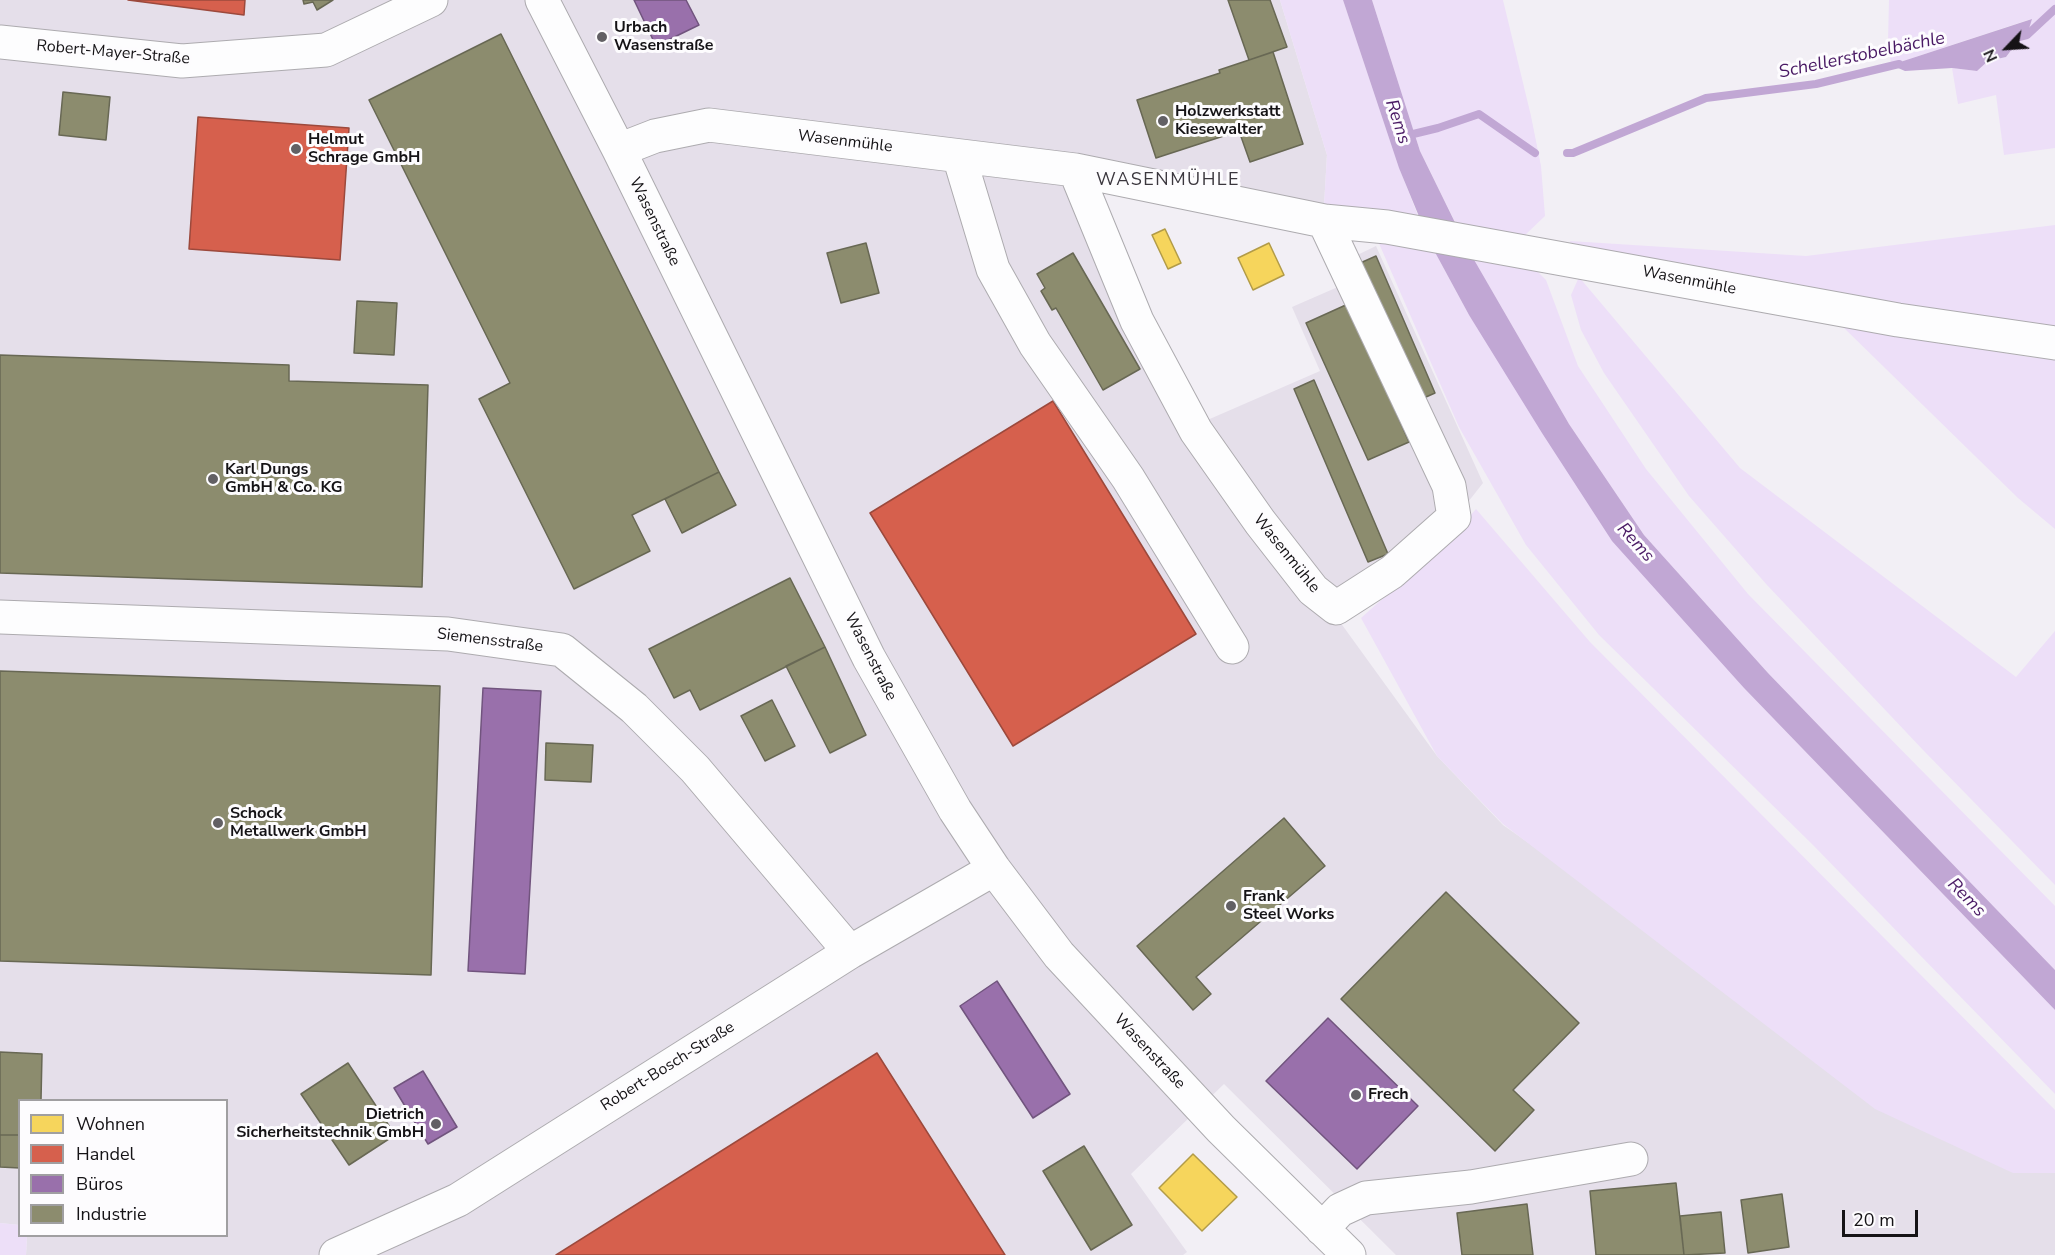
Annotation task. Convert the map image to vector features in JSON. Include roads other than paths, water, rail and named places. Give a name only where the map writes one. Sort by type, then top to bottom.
[{"type":"street","name":"Robert-Mayer-Straße","points":[[0,42],[182,61],[326,50],[431,0]]},
{"type":"street","name":"Wasenstraße","points":[[542,0],[619,150],[869,658],[955,810],[993,869],[1059,955],[1221,1129],[1349,1255]]},
{"type":"street","name":"Wasenmühle","points":[[619,150],[655,135],[709,125],[1075,170],[1324,221],[1387,227],[1898,320],[2055,343]]},
{"type":"street","points":[[959,156],[993,268],[1035,344],[1128,478],[1232,647]]},
{"type":"street","name":"Wasenmühle","points":[[1075,170],[1137,321],[1196,431],[1260,522],[1313,590],[1336,608],[1392,572],[1454,517],[1449,486],[1324,221]]},
{"type":"street","name":"Siemensstraße","points":[[0,617],[448,634],[562,650],[634,708],[695,770],[850,952]]},
{"type":"street","name":"Robert-Bosch-Straße","points":[[336,1255],[458,1200],[850,952],[993,869]]},
{"type":"street","points":[[1322,1229],[1340,1210],[1366,1198],[1471,1187],[1631,1159]]},
{"type":"water","name":"Rems","points":[[1343,0],[1372,0],[1420,151],[1469,251],[1569,424],[1644,535],[1768,673],[2055,970],[2055,1010],[1744,688],[1612,541],[1469,315],[1430,243],[1399,168]]},
{"type":"water","points":[[2032,19],[2027,35],[2006,57],[1988,61],[1977,71],[1952,68],[1905,71],[1891,65]]},
{"type":"waterway","name":"Schellerstobelbächle","points":[[2019,37],[2027,35],[2055,9]]},
{"type":"waterway","name":"Schellerstobelbächle","points":[[1567,153],[1573,153],[1706,98],[1816,84],[1899,64]]},
{"type":"waterway","name":"Schellerstobelbächle","points":[[1405,136],[1479,114],[1535,153]]},
{"type":"place","name":"Urbach Wasenstraße","points":[[602,37]]},
{"type":"place","name":"Holzwerkstatt Kiesewalter","points":[[1163,121]]},
{"type":"place","name":"Helmut Schrage GmbH","points":[[296,149]]},
{"type":"place","name":"Karl Dungs GmbH & Co. KG","points":[[213,479]]},
{"type":"place","name":"Schock Metallwerk GmbH","points":[[218,823]]},
{"type":"place","name":"Frank Steel Works","points":[[1231,906]]},
{"type":"place","name":"Frech","points":[[1356,1095]]},
{"type":"place","name":"Dietrich Sicherheitstechnik GmbH","points":[[436,1124]]},
{"type":"district","name":"WASENMÜHLE","points":[[1168,181]]}]
